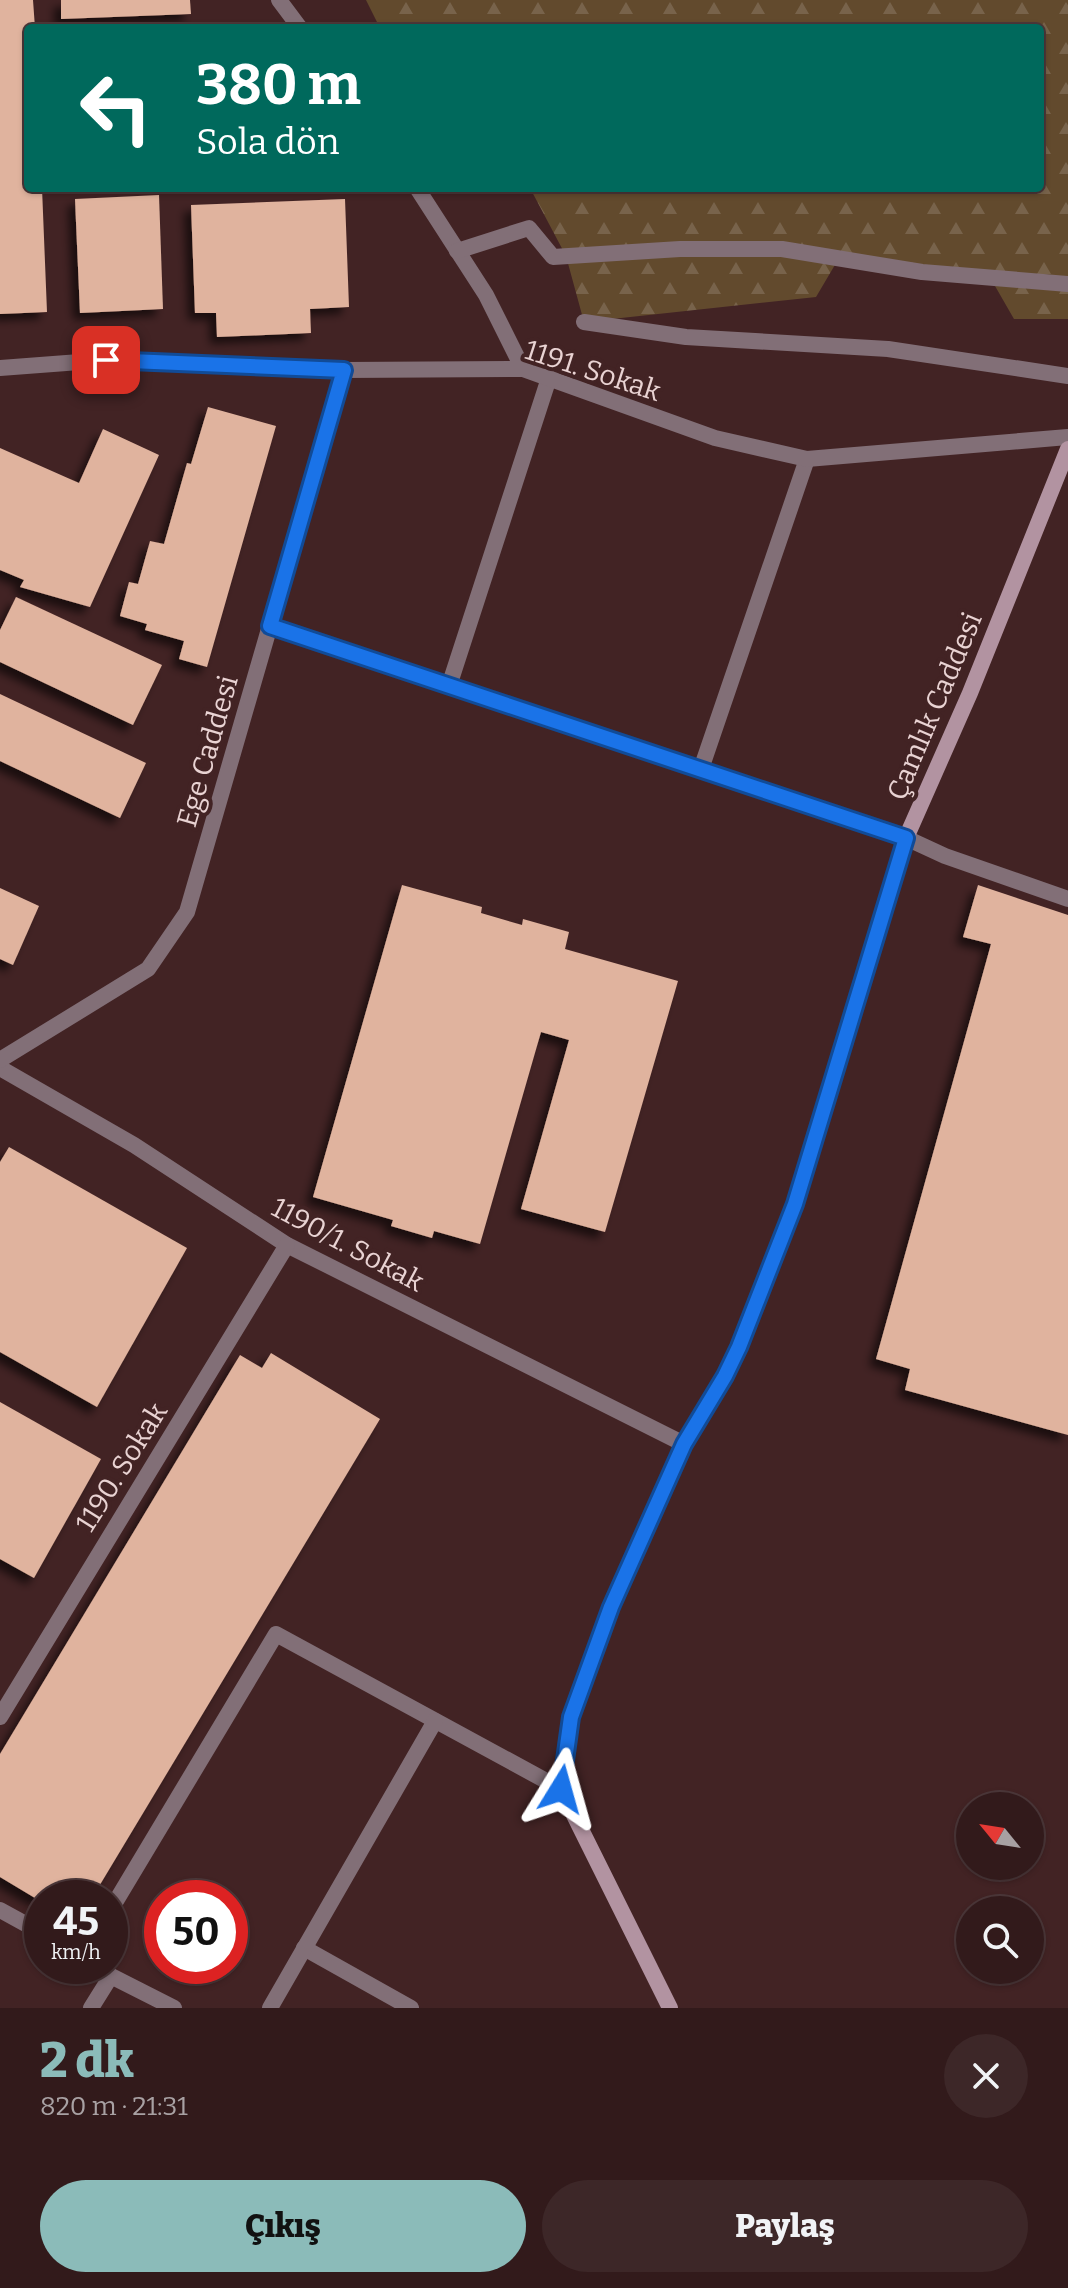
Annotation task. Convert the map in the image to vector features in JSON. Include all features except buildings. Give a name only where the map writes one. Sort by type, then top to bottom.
[{"type":"main road","name":"Çamlık Caddesi","points":[[561,1789],[571,1717],[611,1607],[684,1444],[739,1347],[795,1204],[906,838],[970,693],[1068,449]]},
{"type":"main road","points":[[561,1789],[670,2008]]},
{"type":"street","points":[[279,0],[297,24]]},
{"type":"street","points":[[420,192],[486,295],[523,369]]},
{"type":"street","points":[[457,251],[529,228],[553,257],[680,249],[782,249],[922,272],[1068,284]]},
{"type":"street","points":[[584,322],[686,337],[888,349],[1068,376]]},
{"type":"street","name":"1191. Sokak","points":[[0,368],[106,360],[344,370],[523,369],[715,438],[807,459],[1068,437]]},
{"type":"street","name":"Ege Caddesi","points":[[0,1060],[148,969],[187,912],[344,370]]},
{"type":"street","points":[[449,686],[549,378]]},
{"type":"street","points":[[701,769],[807,459]]},
{"type":"street","points":[[270,626],[906,838],[945,856],[1068,899]]},
{"type":"street","name":"1190/1. Sokak","points":[[0,1068],[134,1145],[287,1245],[684,1444]]},
{"type":"street","name":"1190. Sokak","points":[[0,1717],[287,1245]]},
{"type":"street","points":[[128,1881],[276,1634],[561,1789]]},
{"type":"street","points":[[270,2008],[435,1721]]},
{"type":"street","points":[[0,1910],[24,1923]]},
{"type":"street","points":[[304,1948],[411,2008]]},
{"type":"street","points":[[128,1983],[174,2008]]},
{"type":"street","points":[[91,2008],[100,1984]]},
{"type":"green space","points":[[366,0],[1068,0],[1068,319],[1014,319],[991,279],[839,258],[816,297],[584,322],[566,256],[532,192],[1044,192],[1044,24],[378,24]]},
{"type":"route","points":[[106,360],[344,370],[270,626],[906,838],[795,1204],[739,1347],[684,1444],[611,1607],[571,1717],[561,1789]]}]
